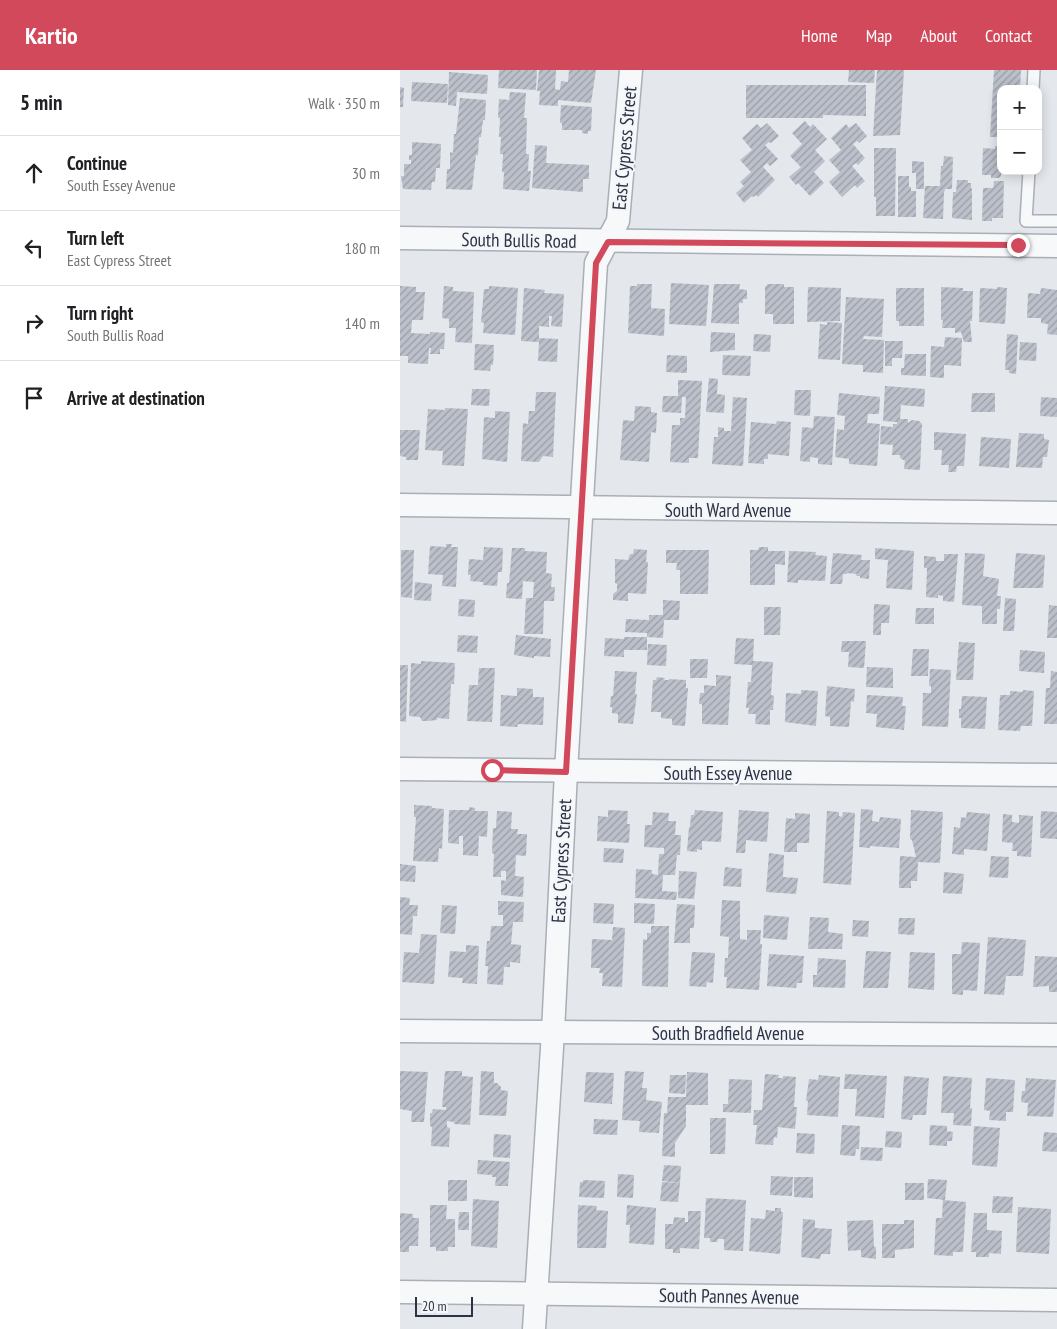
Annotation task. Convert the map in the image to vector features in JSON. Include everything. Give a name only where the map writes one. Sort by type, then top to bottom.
[{"type":"street","name":"East Cypress Street","points":[[534,1329],[553,1032],[566,772],[596,263],[618,221],[631,70]]},
{"type":"street","name":"South Bullis Road","points":[[400,238],[1057,246]]},
{"type":"street","name":"South Ward Avenue","points":[[400,505],[1057,512]]},
{"type":"street","name":"South Essey Avenue","points":[[400,769],[1057,775]]},
{"type":"street","name":"South Bradfield Avenue","points":[[400,1031],[1057,1035]]},
{"type":"street","name":"South Pannes Avenue","points":[[400,1292],[1057,1300]]},
{"type":"lane","points":[[1033,85],[1034,70]]},
{"type":"lane","points":[[1029,175],[1026,221],[1057,221]]},
{"type":"building","points":[[499,70],[537,70],[536,90],[498,88]]},
{"type":"building","points":[[539,70],[556,70],[555,89],[560,90],[561,81],[568,82],[569,70],[596,70],[591,103],[558,100],[558,106],[539,105],[540,91],[537,91]]},
{"type":"building","points":[[849,70],[875,70],[874,83],[848,82]]},
{"type":"building","points":[[877,70],[904,70],[900,135],[873,136]]},
{"type":"building","points":[[994,70],[1021,70],[1020,85],[997,85],[997,137],[990,137]]},
{"type":"building","points":[[449,72],[488,75],[487,94],[457,92],[456,106],[448,105]]},
{"type":"building","points":[[412,82],[448,84],[447,103],[411,101]]},
{"type":"building","points":[[746,85],[866,85],[866,116],[823,115],[823,118],[746,118]]},
{"type":"building","points":[[400,87],[404,88],[403,107],[400,107]]},
{"type":"building","points":[[510,92],[526,93],[524,118],[527,118],[526,154],[529,154],[528,171],[531,171],[529,191],[503,189],[503,154],[500,154],[500,118],[498,118],[499,99],[509,100]]},
{"type":"building","points":[[460,98],[486,100],[485,120],[483,120],[481,137],[479,137],[472,190],[446,189],[447,169],[450,169],[450,152],[453,153]]},
{"type":"building","points":[[561,105],[592,107],[591,131],[588,131],[588,134],[582,133],[582,130],[562,130],[562,123],[560,123]]},
{"type":"building","points":[[805,121],[810,127],[813,124],[827,139],[815,150],[825,161],[814,172],[824,183],[810,196],[798,183],[796,185],[789,177],[801,167],[790,156],[802,144],[792,133]]},
{"type":"building","points":[[767,123],[779,136],[771,143],[769,142],[765,145],[778,159],[770,166],[767,163],[763,167],[775,180],[758,197],[756,195],[752,196],[744,203],[736,193],[744,186],[740,182],[751,172],[740,160],[752,150],[742,138],[757,124],[761,128]]},
{"type":"building","points":[[856,123],[867,136],[859,143],[857,141],[853,144],[865,158],[858,165],[856,163],[852,166],[865,181],[857,188],[855,185],[842,197],[829,182],[840,172],[829,160],[841,150],[831,138],[846,124],[849,128]]},
{"type":"building","points":[[412,142],[441,144],[440,168],[436,168],[435,182],[432,182],[431,190],[403,189],[401,176],[404,176],[404,164],[411,164],[409,155],[412,155]]},
{"type":"building","points":[[535,145],[547,146],[546,163],[589,165],[589,179],[583,179],[583,192],[532,188]]},
{"type":"building","points":[[995,146],[997,146],[997,175],[1001,176],[999,178],[991,178],[991,175],[982,175],[983,148],[995,149]]},
{"type":"building","points":[[874,148],[896,148],[895,216],[876,216]]},
{"type":"building","points":[[944,156],[953,157],[952,189],[945,189],[943,219],[923,218],[925,186],[940,186],[941,166],[943,166]]},
{"type":"building","points":[[912,161],[924,162],[924,189],[916,189],[916,173],[912,173]]},
{"type":"building","points":[[898,176],[909,176],[909,187],[911,187],[911,191],[916,191],[916,217],[898,217]]},
{"type":"building","points":[[957,180],[968,180],[968,183],[971,183],[972,220],[952,218],[953,192],[956,192]]},
{"type":"building","points":[[994,181],[1004,181],[1003,218],[992,218],[992,221],[982,221],[983,188],[993,188]]},
{"type":"building","points":[[671,283],[709,285],[706,326],[669,324]]},
{"type":"building","points":[[637,284],[652,284],[651,308],[665,309],[664,336],[628,333],[630,286],[637,286]]},
{"type":"building","points":[[714,284],[740,284],[739,289],[747,290],[747,299],[743,299],[743,303],[739,303],[739,324],[711,323]]},
{"type":"building","points":[[767,284],[784,284],[784,287],[794,287],[794,324],[773,324],[773,314],[765,314],[765,286]]},
{"type":"building","points":[[400,286],[416,287],[416,292],[425,292],[423,320],[412,320],[411,333],[445,333],[444,349],[440,349],[440,354],[430,354],[431,348],[429,348],[428,364],[408,363],[408,356],[400,356]]},
{"type":"building","points":[[444,286],[453,287],[453,291],[474,292],[472,343],[455,342],[456,328],[449,328],[449,319],[442,318]]},
{"type":"building","points":[[489,286],[518,288],[515,335],[483,333],[484,323],[481,322],[484,289],[489,289]]},
{"type":"building","points":[[808,287],[841,288],[840,321],[807,322]]},
{"type":"building","points":[[941,287],[963,288],[963,291],[973,291],[972,321],[970,321],[972,342],[964,342],[961,332],[955,333],[955,328],[942,328]]},
{"type":"building","points":[[997,287],[1007,288],[1005,324],[979,322],[980,288],[997,289]]},
{"type":"building","points":[[524,288],[545,290],[544,293],[564,294],[562,327],[551,326],[552,316],[549,316],[549,327],[539,326],[539,338],[558,339],[557,362],[538,361],[539,342],[521,341]]},
{"type":"building","points":[[896,288],[924,288],[924,326],[899,326],[899,321],[896,321]]},
{"type":"building","points":[[1041,288],[1057,290],[1057,335],[1047,334],[1048,324],[1041,323],[1041,318],[1027,318],[1028,293],[1040,294]]},
{"type":"building","points":[[846,297],[884,299],[882,337],[864,336],[863,339],[884,340],[883,373],[863,372],[863,365],[842,364]]},
{"type":"building","points":[[827,322],[842,323],[840,360],[818,359],[820,324],[827,325]]},
{"type":"building","points":[[711,332],[735,333],[735,350],[710,352]]},
{"type":"building","points":[[754,334],[771,335],[770,352],[753,351]]},
{"type":"building","points":[[1007,334],[1018,335],[1016,374],[1005,370]]},
{"type":"building","points":[[945,337],[962,338],[961,366],[944,365],[944,378],[930,377],[931,346],[944,347]]},
{"type":"building","points":[[885,341],[903,341],[902,358],[892,358],[892,366],[885,366]]},
{"type":"building","points":[[1020,342],[1037,343],[1036,361],[1019,360]]},
{"type":"building","points":[[475,344],[494,345],[493,365],[491,365],[490,371],[474,370]]},
{"type":"building","points":[[905,354],[926,354],[926,376],[901,375],[901,368],[904,368]]},
{"type":"building","points":[[667,355],[687,356],[687,373],[666,372]]},
{"type":"building","points":[[723,355],[751,356],[750,376],[722,375]]},
{"type":"building","points":[[709,378],[718,379],[717,394],[725,395],[724,413],[706,412]]},
{"type":"building","points":[[678,380],[702,381],[698,458],[689,458],[689,463],[670,462],[672,425],[680,425],[680,418],[685,418],[686,397],[682,397],[681,413],[662,412],[663,396],[678,396]]},
{"type":"building","points":[[885,386],[925,389],[924,407],[901,405],[900,419],[908,419],[908,423],[912,420],[919,421],[922,424],[920,470],[904,469],[905,461],[900,458],[900,455],[892,455],[893,445],[880,444],[881,426],[893,427],[893,424],[897,424],[897,422],[883,421]]},
{"type":"building","points":[[472,389],[490,389],[489,406],[471,405]]},
{"type":"building","points":[[795,390],[811,390],[810,416],[794,415]]},
{"type":"building","points":[[536,392],[556,392],[553,457],[543,456],[539,462],[521,461],[523,423],[528,424],[529,411],[535,411]]},
{"type":"building","points":[[839,393],[880,397],[879,414],[868,414],[867,423],[880,424],[877,466],[849,464],[849,459],[835,457],[837,429],[844,430],[845,416],[837,415]]},
{"type":"building","points":[[972,393],[995,393],[995,412],[971,412]]},
{"type":"building","points":[[733,397],[747,398],[743,466],[712,464],[714,437],[718,437],[718,427],[724,428],[724,431],[731,431]]},
{"type":"building","points":[[1041,397],[1057,398],[1057,417],[1040,416]]},
{"type":"building","points":[[635,406],[651,407],[651,412],[657,413],[656,433],[651,432],[649,462],[620,460],[623,420],[634,421]]},
{"type":"building","points":[[445,408],[468,409],[464,466],[442,465],[443,451],[425,450],[428,409],[445,410]]},
{"type":"building","points":[[495,411],[510,412],[507,462],[482,459],[484,417],[495,418]]},
{"type":"building","points":[[814,416],[835,417],[832,465],[818,464],[818,458],[810,457],[810,462],[800,461],[802,427],[813,428]]},
{"type":"building","points":[[777,421],[791,422],[789,456],[768,454],[768,459],[764,459],[764,464],[748,463],[751,422],[776,424]]},
{"type":"building","points":[[400,430],[420,430],[418,460],[406,460],[406,457],[400,456]]},
{"type":"building","points":[[934,432],[966,434],[964,466],[957,466],[956,472],[948,472],[949,465],[941,465],[942,450],[934,450]]},
{"type":"building","points":[[1019,433],[1044,434],[1044,439],[1049,440],[1047,457],[1043,457],[1042,468],[1016,467]]},
{"type":"building","points":[[981,437],[1011,439],[1009,468],[979,466]]},
{"type":"building","points":[[446,544],[452,544],[451,547],[458,547],[456,587],[442,586],[443,575],[428,574],[430,546],[446,547]]},
{"type":"building","points":[[484,547],[503,548],[502,572],[498,572],[497,586],[483,585],[483,582],[470,581],[471,575],[468,575],[469,559],[483,560]]},
{"type":"building","points":[[759,547],[768,547],[768,551],[785,551],[785,565],[775,564],[775,585],[750,585],[750,550],[758,550]]},
{"type":"building","points":[[512,548],[525,548],[525,551],[547,552],[546,573],[552,574],[551,587],[555,587],[554,601],[544,601],[543,634],[524,634],[526,598],[533,598],[534,582],[523,581],[522,599],[506,598]]},
{"type":"building","points":[[875,548],[914,551],[912,590],[886,588],[888,560],[875,559]]},
{"type":"building","points":[[634,549],[647,550],[646,594],[628,593],[628,601],[613,600],[613,594],[617,591],[615,559],[628,560],[630,554],[633,554]]},
{"type":"building","points":[[401,550],[414,550],[412,598],[401,597]]},
{"type":"building","points":[[666,550],[709,550],[708,594],[680,594],[680,570],[676,570],[677,563],[666,563]]},
{"type":"building","points":[[789,551],[816,552],[815,555],[827,556],[825,581],[798,580],[798,583],[787,582]]},
{"type":"building","points":[[833,553],[862,555],[861,560],[870,560],[869,579],[860,578],[860,576],[856,576],[857,574],[847,573],[843,574],[842,584],[830,584]]},
{"type":"building","points":[[965,553],[985,554],[983,576],[999,579],[997,596],[1001,596],[1000,609],[997,609],[997,624],[982,624],[982,606],[962,605]]},
{"type":"building","points":[[1016,553],[1045,555],[1043,588],[1013,588]]},
{"type":"building","points":[[944,554],[958,554],[954,602],[943,601],[943,596],[938,595],[938,598],[926,597],[927,568],[924,568],[924,556],[936,557],[936,561],[944,561]]},
{"type":"building","points":[[415,582],[432,584],[431,601],[414,600]]},
{"type":"building","points":[[1005,598],[1016,599],[1014,631],[1003,631]]},
{"type":"building","points":[[459,599],[475,600],[474,617],[458,616]]},
{"type":"building","points":[[663,600],[680,601],[679,620],[664,620],[663,638],[647,637],[647,633],[625,632],[626,619],[649,620],[649,615],[663,615]]},
{"type":"building","points":[[874,604],[890,605],[889,623],[881,623],[881,635],[873,635]]},
{"type":"building","points":[[1049,605],[1057,606],[1057,638],[1047,638]]},
{"type":"building","points":[[764,607],[781,607],[780,635],[764,635]]},
{"type":"building","points":[[916,608],[934,608],[934,624],[915,624]]},
{"type":"building","points":[[458,635],[478,636],[477,653],[457,652]]},
{"type":"building","points":[[516,635],[551,639],[550,657],[534,656],[534,658],[514,655]]},
{"type":"building","points":[[624,637],[647,637],[647,650],[624,650],[624,657],[604,656],[605,638],[624,639]]},
{"type":"building","points":[[736,638],[754,639],[753,661],[773,662],[771,695],[774,696],[773,710],[770,710],[770,725],[755,724],[756,714],[748,714],[749,708],[746,708],[748,682],[751,682],[752,665],[734,664]]},
{"type":"building","points":[[842,641],[866,641],[864,668],[848,667],[849,652],[841,652]]},
{"type":"building","points":[[959,642],[975,643],[973,680],[956,680]]},
{"type":"building","points":[[648,644],[667,645],[666,666],[647,665]]},
{"type":"building","points":[[913,649],[929,649],[928,676],[911,676]]},
{"type":"building","points":[[1020,650],[1045,652],[1044,673],[1019,671]]},
{"type":"building","points":[[690,659],[708,659],[707,678],[690,678]]},
{"type":"building","points":[[421,661],[455,663],[454,684],[451,684],[449,719],[437,718],[437,720],[422,721],[420,717],[409,716],[411,663],[421,664]]},
{"type":"building","points":[[400,665],[408,665],[406,722],[400,721]]},
{"type":"building","points":[[867,667],[893,668],[893,688],[866,687]]},
{"type":"building","points":[[479,668],[495,668],[492,722],[467,721],[469,685],[478,685]]},
{"type":"building","points":[[930,669],[951,670],[948,727],[922,726],[923,693],[931,693],[931,686],[929,686]]},
{"type":"building","points":[[615,671],[637,672],[635,694],[637,694],[633,724],[618,723],[618,714],[612,713],[612,707],[610,707]]},
{"type":"building","points":[[1051,671],[1057,672],[1057,724],[1044,724],[1046,688],[1050,688]]},
{"type":"building","points":[[716,675],[731,676],[728,725],[702,724],[702,704],[699,704],[700,693],[704,693],[704,685],[716,686]]},
{"type":"building","points":[[657,677],[665,678],[664,680],[686,680],[686,688],[688,688],[685,726],[672,725],[672,719],[661,718],[661,712],[651,712],[653,680],[656,680]]},
{"type":"building","points":[[827,686],[855,689],[854,702],[851,701],[849,727],[830,726],[830,717],[825,716]]},
{"type":"building","points":[[517,688],[533,689],[533,697],[544,697],[543,725],[518,724],[517,727],[500,726],[501,695],[517,696]]},
{"type":"building","points":[[801,690],[818,691],[816,726],[785,722],[786,693],[801,694]]},
{"type":"building","points":[[1023,690],[1034,691],[1032,726],[1021,726],[1020,731],[998,730],[1000,695],[1010,695],[1010,691],[1023,692]]},
{"type":"building","points":[[867,695],[903,697],[902,706],[906,706],[904,730],[876,727],[877,714],[866,713]]},
{"type":"building","points":[[962,696],[987,697],[985,729],[961,728],[959,709],[961,709]]},
{"type":"building","points":[[414,805],[444,809],[442,849],[439,848],[438,862],[413,861],[416,817],[414,817]]},
{"type":"building","points":[[469,807],[475,808],[475,811],[488,811],[487,837],[479,836],[478,856],[463,855],[463,836],[459,836],[459,844],[448,843],[449,810],[469,810]]},
{"type":"building","points":[[861,809],[873,810],[872,821],[879,822],[880,817],[901,819],[899,848],[859,847]]},
{"type":"building","points":[[608,810],[628,811],[627,824],[630,824],[629,843],[597,841],[598,816],[608,817]]},
{"type":"building","points":[[695,810],[723,812],[721,842],[702,841],[702,850],[697,849],[697,852],[687,851],[691,815],[694,815]]},
{"type":"building","points":[[739,810],[769,812],[767,842],[746,840],[745,853],[736,853]]},
{"type":"building","points":[[911,810],[943,812],[940,863],[918,862],[917,881],[911,881],[911,888],[899,888],[900,856],[916,857],[912,840],[910,839]]},
{"type":"building","points":[[497,811],[512,812],[511,829],[518,829],[517,834],[527,834],[526,856],[516,855],[515,876],[524,877],[523,897],[501,895],[501,880],[506,881],[506,871],[501,871],[501,877],[493,877],[493,828],[496,828]]},
{"type":"building","points":[[827,811],[839,812],[839,816],[842,817],[843,812],[855,813],[851,885],[823,883]]},
{"type":"building","points":[[1041,811],[1057,812],[1057,839],[1040,838]]},
{"type":"building","points":[[653,812],[669,813],[668,821],[676,821],[675,835],[681,835],[680,855],[677,855],[675,875],[663,875],[662,891],[677,892],[676,900],[635,898],[636,869],[652,870],[652,874],[658,875],[659,854],[664,854],[664,848],[644,847],[645,825],[652,825]]},
{"type":"building","points":[[967,812],[990,814],[987,851],[964,849],[964,855],[952,854],[954,827],[960,828],[961,817],[966,818]]},
{"type":"building","points":[[795,813],[810,814],[809,843],[797,843],[797,852],[784,852],[786,818],[795,819]]},
{"type":"building","points":[[1003,814],[1012,815],[1012,822],[1019,823],[1019,815],[1033,816],[1031,857],[1017,856],[1017,851],[1012,851],[1013,843],[1002,842]]},
{"type":"building","points":[[604,848],[624,849],[623,863],[603,862]]},
{"type":"building","points":[[769,853],[784,855],[783,877],[798,878],[796,894],[766,892]]},
{"type":"building","points":[[991,856],[1009,857],[1008,878],[989,877]]},
{"type":"building","points":[[400,864],[416,866],[415,882],[400,881]]},
{"type":"building","points":[[725,867],[742,869],[741,887],[723,886]]},
{"type":"building","points":[[679,871],[697,872],[694,899],[678,898]]},
{"type":"building","points":[[944,872],[964,874],[962,894],[943,893]]},
{"type":"building","points":[[400,897],[410,898],[409,905],[418,905],[417,916],[413,916],[412,935],[400,934]]},
{"type":"building","points":[[722,900],[740,901],[740,939],[747,940],[747,930],[761,930],[759,990],[726,988],[727,977],[724,977],[725,958],[728,958],[729,937],[720,936]]},
{"type":"building","points":[[498,901],[524,902],[523,922],[513,922],[511,944],[521,945],[520,963],[510,962],[510,967],[504,967],[503,985],[487,984],[488,966],[485,966],[487,941],[490,941],[491,926],[503,926],[503,915],[498,915]]},
{"type":"building","points":[[594,903],[614,904],[613,924],[593,923]]},
{"type":"building","points":[[634,903],[655,904],[654,924],[634,923]]},
{"type":"building","points":[[677,904],[695,905],[694,928],[690,928],[690,943],[674,943]]},
{"type":"building","points":[[442,905],[457,906],[455,934],[440,933]]},
{"type":"building","points":[[764,915],[789,917],[787,940],[763,938]]},
{"type":"building","points":[[810,917],[829,918],[828,932],[843,934],[842,949],[808,949]]},
{"type":"building","points":[[899,918],[915,918],[914,935],[898,934]]},
{"type":"building","points":[[853,920],[869,921],[868,937],[852,936]]},
{"type":"building","points":[[651,926],[669,926],[668,987],[642,986],[643,939],[647,940],[647,933],[651,933]]},
{"type":"building","points":[[613,927],[625,928],[622,987],[602,986],[603,973],[599,973],[600,968],[591,968],[592,939],[612,940]]},
{"type":"building","points":[[421,934],[437,935],[434,984],[402,982],[404,952],[419,953]]},
{"type":"building","points":[[988,937],[1026,940],[1023,976],[1006,976],[1004,995],[984,994]]},
{"type":"building","points":[[962,942],[980,943],[977,991],[963,990],[963,995],[952,994],[952,954],[961,954]]},
{"type":"building","points":[[466,945],[479,946],[477,984],[462,983],[463,978],[448,977],[450,951],[466,952]]},
{"type":"building","points":[[866,951],[891,952],[888,988],[863,988]]},
{"type":"building","points":[[692,952],[715,953],[713,983],[707,982],[706,987],[689,986]]},
{"type":"building","points":[[910,952],[935,953],[934,990],[908,988]]},
{"type":"building","points":[[769,954],[804,956],[802,983],[797,983],[796,988],[767,986]]},
{"type":"building","points":[[1035,956],[1057,957],[1057,992],[1049,992],[1049,986],[1033,987]]},
{"type":"building","points":[[818,958],[846,960],[845,988],[813,987],[813,975],[817,975]]},
{"type":"building","points":[[400,1071],[428,1072],[424,1122],[411,1122],[412,1111],[400,1109]]},
{"type":"building","points":[[445,1071],[462,1071],[462,1076],[473,1077],[470,1125],[454,1124],[454,1122],[447,1121],[447,1127],[450,1128],[449,1147],[431,1146],[432,1127],[430,1126],[430,1113],[432,1113],[433,1109],[446,1110],[446,1107],[442,1107]]},
{"type":"building","points":[[481,1071],[494,1072],[494,1083],[501,1087],[501,1090],[508,1091],[506,1116],[479,1115]]},
{"type":"building","points":[[625,1071],[644,1072],[642,1088],[647,1088],[646,1100],[662,1102],[659,1133],[639,1132],[640,1121],[622,1120]]},
{"type":"building","points":[[586,1072],[614,1073],[612,1104],[584,1102]]},
{"type":"building","points":[[687,1072],[708,1073],[708,1105],[686,1105],[686,1126],[675,1143],[675,1157],[662,1156],[664,1113],[667,1113],[668,1097],[686,1097]]},
{"type":"building","points":[[765,1074],[779,1075],[778,1078],[783,1078],[783,1076],[796,1077],[794,1107],[797,1107],[795,1129],[778,1127],[777,1138],[774,1137],[773,1145],[755,1144],[757,1125],[753,1125],[754,1110],[762,1110]]},
{"type":"building","points":[[845,1074],[887,1076],[884,1118],[855,1116],[857,1089],[844,1089]]},
{"type":"building","points":[[670,1075],[686,1075],[685,1094],[669,1093]]},
{"type":"building","points":[[819,1075],[840,1077],[838,1117],[807,1115],[808,1101],[806,1101],[809,1079],[818,1080]]},
{"type":"building","points":[[904,1076],[929,1078],[926,1115],[913,1115],[912,1120],[901,1119]]},
{"type":"building","points":[[943,1076],[972,1078],[971,1126],[953,1125],[954,1113],[941,1113]]},
{"type":"building","points":[[986,1078],[1015,1080],[1013,1112],[1006,1112],[1006,1121],[989,1120],[990,1111],[984,1110]]},
{"type":"building","points":[[1026,1078],[1056,1080],[1053,1117],[1027,1116],[1028,1103],[1021,1102],[1022,1091],[1025,1091]]},
{"type":"building","points":[[729,1079],[752,1080],[751,1113],[723,1112],[723,1104],[728,1104]]},
{"type":"building","points":[[710,1118],[726,1118],[725,1154],[710,1154]]},
{"type":"building","points":[[594,1119],[618,1120],[617,1135],[593,1134]]},
{"type":"building","points":[[842,1125],[860,1126],[859,1149],[856,1149],[855,1156],[840,1155]]},
{"type":"building","points":[[930,1125],[947,1126],[947,1131],[953,1132],[952,1141],[947,1141],[947,1146],[929,1145]]},
{"type":"building","points":[[974,1126],[1000,1128],[997,1167],[972,1165]]},
{"type":"building","points":[[886,1131],[902,1132],[901,1148],[885,1147]]},
{"type":"building","points":[[1044,1132],[1057,1133],[1057,1152],[1042,1151]]},
{"type":"building","points":[[797,1133],[815,1134],[814,1154],[796,1153]]},
{"type":"building","points":[[494,1134],[511,1135],[510,1158],[493,1157]]},
{"type":"building","points":[[861,1147],[883,1148],[882,1161],[860,1160]]},
{"type":"building","points":[[478,1160],[510,1162],[508,1186],[495,1186],[496,1177],[477,1174]]},
{"type":"building","points":[[664,1165],[681,1166],[680,1183],[662,1181]]},
{"type":"building","points":[[618,1174],[634,1175],[633,1198],[617,1197]]},
{"type":"building","points":[[771,1176],[793,1177],[792,1196],[770,1195]]},
{"type":"building","points":[[794,1177],[813,1177],[813,1198],[794,1197]]},
{"type":"building","points":[[928,1179],[947,1180],[945,1200],[927,1198]]},
{"type":"building","points":[[448,1180],[467,1180],[467,1201],[448,1201]]},
{"type":"building","points":[[583,1180],[605,1181],[604,1198],[579,1197],[580,1182],[583,1182]]},
{"type":"building","points":[[662,1182],[680,1183],[678,1202],[660,1201]]},
{"type":"building","points":[[905,1183],[924,1183],[924,1200],[905,1200]]},
{"type":"building","points":[[993,1196],[1013,1197],[1012,1213],[992,1213]]},
{"type":"building","points":[[706,1198],[746,1200],[743,1251],[724,1250],[724,1239],[710,1242],[710,1238],[704,1238]]},
{"type":"building","points":[[473,1199],[499,1201],[497,1248],[471,1246]]},
{"type":"building","points":[[943,1200],[966,1202],[963,1252],[953,1252],[953,1256],[934,1255],[936,1218],[942,1218]]},
{"type":"building","points":[[430,1205],[447,1205],[446,1219],[455,1219],[455,1247],[448,1247],[448,1251],[436,1251],[436,1247],[430,1247]]},
{"type":"building","points":[[578,1205],[597,1206],[596,1210],[608,1211],[606,1248],[577,1248]]},
{"type":"building","points":[[627,1205],[656,1208],[654,1245],[629,1243],[630,1225],[626,1225]]},
{"type":"building","points":[[1018,1207],[1051,1209],[1049,1254],[1016,1252]]},
{"type":"building","points":[[775,1208],[781,1208],[781,1212],[783,1212],[780,1254],[749,1251],[751,1218],[765,1219],[766,1210],[775,1211]]},
{"type":"building","points":[[688,1211],[701,1211],[699,1249],[680,1248],[680,1253],[673,1253],[673,1249],[665,1249],[665,1224],[673,1224],[674,1217],[685,1218],[685,1222],[688,1222]]},
{"type":"building","points":[[459,1212],[469,1212],[469,1230],[458,1230]]},
{"type":"building","points":[[400,1213],[413,1214],[413,1218],[419,1218],[418,1246],[409,1246],[409,1252],[400,1252]]},
{"type":"building","points":[[974,1213],[987,1213],[987,1230],[1002,1231],[1001,1254],[989,1253],[989,1257],[976,1257],[976,1252],[971,1252]]},
{"type":"building","points":[[803,1219],[815,1220],[815,1228],[832,1229],[830,1254],[821,1254],[820,1259],[801,1257]]},
{"type":"building","points":[[873,1220],[876,1259],[861,1257],[861,1250],[848,1251],[847,1221]]},
{"type":"building","points":[[904,1220],[914,1220],[914,1248],[895,1250],[895,1258],[882,1258],[882,1224],[904,1224]]},
{"type":"route","points":[[492,770],[566,772],[596,263],[608,242],[1018,245]]}]
